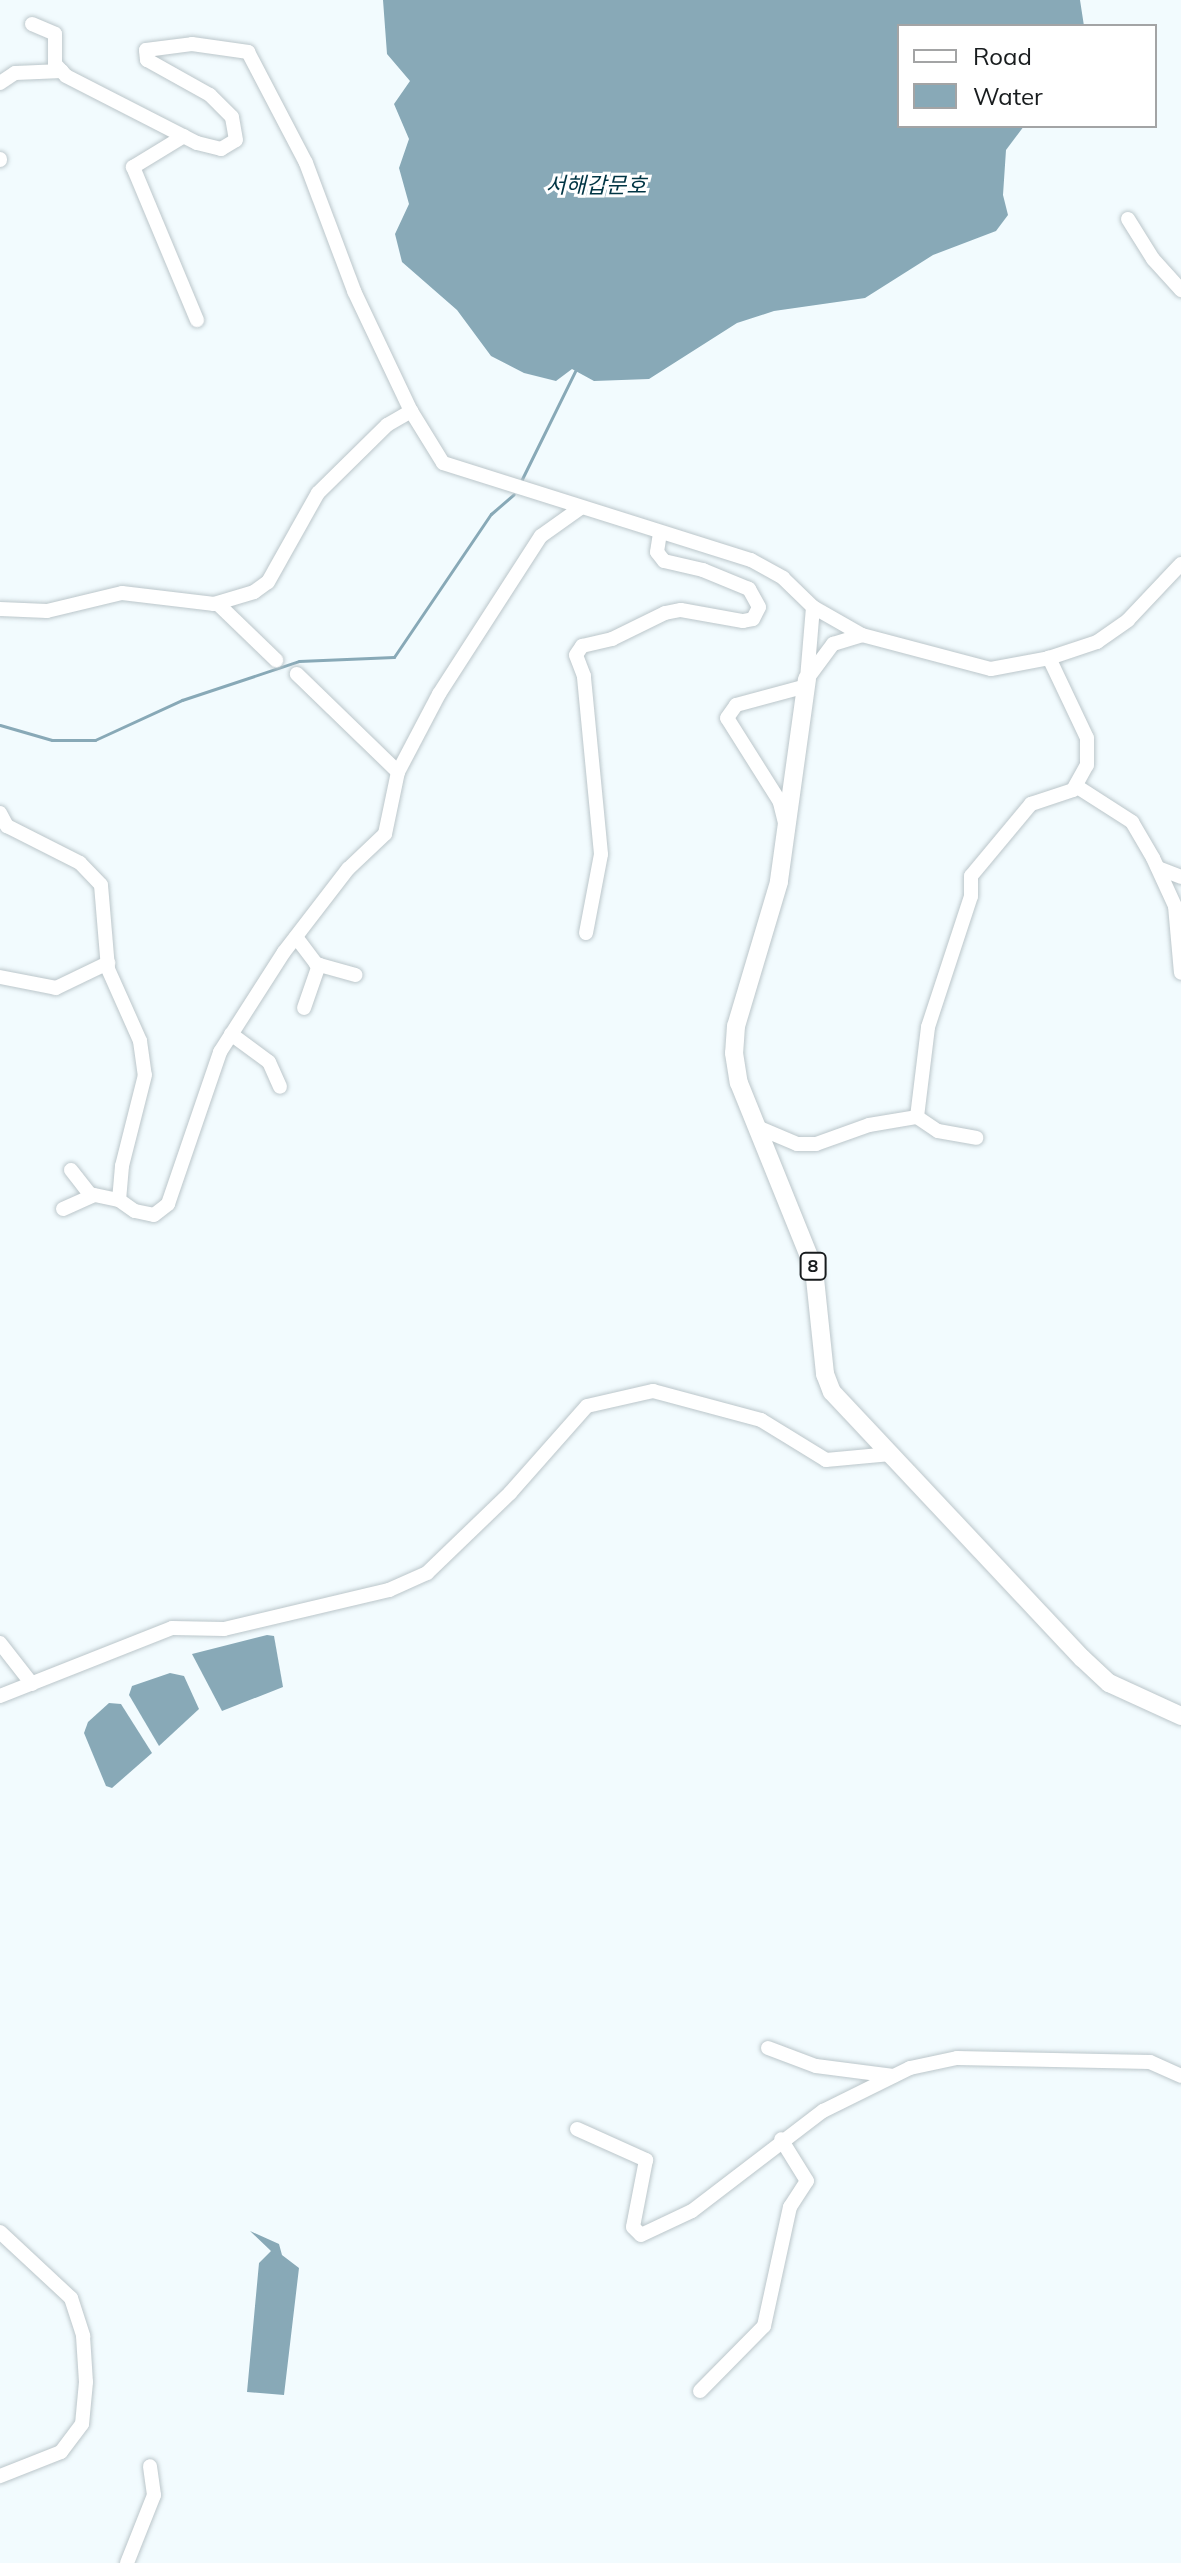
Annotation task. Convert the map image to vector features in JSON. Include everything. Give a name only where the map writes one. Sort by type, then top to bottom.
[{"type":"main road","name":"8","points":[[807,683],[779,882],[736,1026],[739,1083],[814,1269],[828,1383],[891,1454],[1109,1683],[1181,1716]]},
{"type":"street","points":[[32,24],[55,34],[55,64],[62,71],[184,136],[221,149],[236,140],[232,117],[210,95],[147,60],[146,50],[192,44],[248,52],[306,163],[354,291],[411,411],[443,463],[579,509],[751,560],[783,578],[813,607],[862,635],[991,669],[1049,658],[1097,642],[1128,620],[1181,564]]},
{"type":"street","points":[[0,83],[15,73],[62,71]]},
{"type":"street","points":[[184,136],[133,167],[197,320]]},
{"type":"street","points":[[1128,219],[1153,259],[1181,290]]},
{"type":"street","points":[[0,609],[47,611],[122,593],[218,604],[268,582],[318,493],[387,425],[411,411]]},
{"type":"street","points":[[63,1209],[94,1195],[119,1200],[154,1215],[168,1204],[231,1034],[296,937],[348,869],[385,834],[398,772],[445,683],[534,546],[579,509]]},
{"type":"street","points":[[586,933],[601,854],[584,676],[576,655],[582,646],[612,639],[665,613],[681,610],[743,621],[753,619],[759,607],[749,589],[703,570],[664,561],[657,552],[660,532]]},
{"type":"street","points":[[218,604],[276,660]]},
{"type":"street","points":[[807,683],[813,607]]},
{"type":"street","points":[[788,831],[779,815],[780,802],[727,718],[736,705],[807,683],[833,644],[862,635]]},
{"type":"street","points":[[917,1117],[928,1027],[971,896],[971,876],[1031,804],[1076,786],[1090,754],[1087,738],[1049,658]]},
{"type":"street","points":[[297,674],[398,772]]},
{"type":"street","points":[[1076,786],[1132,822],[1158,868],[1175,906],[1181,973]]},
{"type":"street","points":[[0,813],[7,826],[80,863],[101,885],[108,963],[121,1007],[140,1041],[145,1075],[122,1166],[119,1200]]},
{"type":"street","points":[[1158,868],[1181,877]]},
{"type":"street","points":[[296,937],[319,965],[356,975]]},
{"type":"street","points":[[0,977],[56,988],[108,963]]},
{"type":"street","points":[[304,1008],[319,965]]},
{"type":"street","points":[[231,1034],[269,1062],[280,1087]]},
{"type":"street","points":[[757,1127],[797,1144],[816,1144],[869,1125],[917,1117],[938,1131],[976,1138]]},
{"type":"street","points":[[71,1170],[94,1195]]},
{"type":"street","points":[[0,1696],[172,1628],[224,1629],[389,1590],[427,1573],[510,1493],[587,1406],[653,1391],[761,1420],[826,1460],[891,1454]]},
{"type":"street","points":[[0,1643],[32,1684]]},
{"type":"street","points":[[768,2048],[816,2066],[894,2076]]},
{"type":"street","points":[[577,2129],[646,2160],[633,2227],[641,2235],[692,2211],[781,2139],[823,2111],[894,2076],[957,2058],[1150,2062],[1181,2076]]},
{"type":"street","points":[[700,2391],[764,2326],[790,2207],[807,2181],[781,2139]]},
{"type":"street","points":[[0,2232],[71,2298],[83,2336],[86,2382],[82,2424],[61,2452],[0,2476]]},
{"type":"street","points":[[127,2563],[154,2495],[150,2466]]},
{"type":"water","name":"서해갑문호","points":[[383,0],[1080,0],[1084,24],[897,24],[897,128],[1022,128],[1006,150],[1003,195],[1008,215],[996,231],[933,255],[865,298],[774,311],[737,323],[649,379],[594,381],[572,369],[556,381],[524,373],[491,356],[457,310],[402,262],[395,234],[409,204],[399,168],[409,139],[394,104],[410,81],[387,54]]},
{"type":"water","points":[[267,1635],[274,1636],[283,1687],[222,1711],[192,1654]]},
{"type":"water","points":[[170,1673],[184,1676],[199,1709],[159,1746],[129,1695],[132,1686]]},
{"type":"water","points":[[109,1703],[121,1704],[152,1753],[112,1788],[106,1786],[84,1733],[88,1722]]},
{"type":"water","points":[[250,2231],[279,2244],[282,2255],[299,2268],[284,2395],[247,2392],[259,2263],[271,2251]]},
{"type":"waterway","points":[[521,481],[576,369]]},
{"type":"waterway","points":[[0,725],[52,740],[95,740],[182,700],[299,661],[394,657],[491,514],[514,494]]}]
